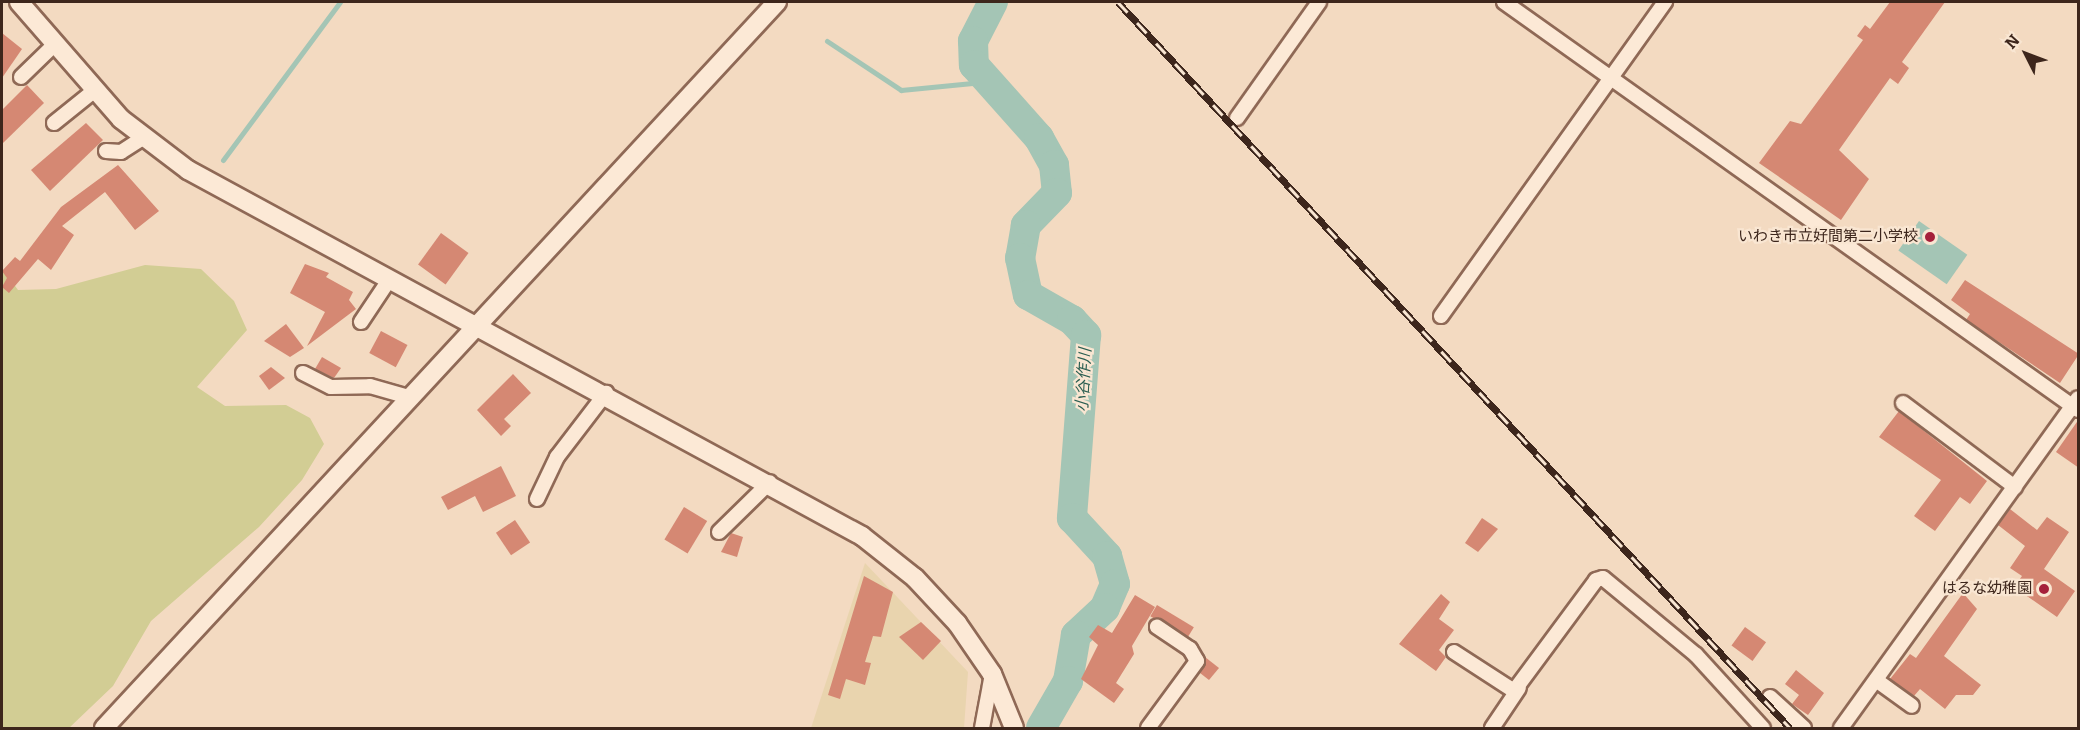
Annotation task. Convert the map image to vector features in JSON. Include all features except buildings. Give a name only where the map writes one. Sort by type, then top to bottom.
[{"type":"street","points":[[19,2],[95,90],[144,137],[188,170],[389,280],[606,393],[770,482],[862,536],[915,578],[957,623],[992,674],[1014,729]]},
{"type":"street","points":[[104,729],[777,2]]},
{"type":"street","points":[[1237,118],[1319,2]]},
{"type":"street","points":[[1504,2],[2077,404],[1841,729]]},
{"type":"street","points":[[1441,316],[1665,2]]},
{"type":"street","points":[[21,77],[55,44]]},
{"type":"street","points":[[54,123],[95,90]]},
{"type":"street","points":[[106,151],[121,152],[144,137]]},
{"type":"street","points":[[362,322],[389,280]]},
{"type":"street","points":[[303,373],[331,387],[370,386],[409,397]]},
{"type":"street","points":[[537,499],[557,457],[606,393]]},
{"type":"street","points":[[1903,403],[2015,487]]},
{"type":"street","points":[[719,532],[770,482]]},
{"type":"street","points":[[1492,728],[1596,580],[1603,578],[1690,649],[1763,729]]},
{"type":"street","points":[[1148,729],[1197,661],[1190,649],[1157,627]]},
{"type":"street","points":[[1454,652],[1507,691],[1519,688]]},
{"type":"street","points":[[982,729],[992,674]]},
{"type":"street","points":[[1876,680],[1912,706]]},
{"type":"street","points":[[1770,697],[1804,729]]},
{"type":"shaded area","points":[[1919,221],[1967,255],[1947,284],[1898,250]]},
{"type":"shaded area","points":[[145,265],[201,269],[234,301],[247,330],[197,387],[225,406],[286,405],[310,418],[324,444],[302,480],[259,527],[151,621],[113,686],[69,728],[2,728],[2,268],[18,290],[56,289]]},
{"type":"shaded area","points":[[865,563],[968,672],[964,728],[811,728]]},
{"type":"waterway","points":[[223,160],[340,2]]},
{"type":"waterway","name":"小谷作川","points":[[993,2],[973,41],[974,65],[1039,138],[1054,165],[1057,193],[1026,225],[1020,258],[1028,295],[1072,320],[1086,335],[1072,518],[1107,556],[1115,584],[1105,608],[1076,635],[1068,681],[1041,728]]},
{"type":"waterway","points":[[827,41],[901,90],[983,82]]},
{"type":"railway","points":[[1118,2],[1790,728]]},
{"type":"place","name":"いわき市立好間第二小学校","points":[[1930,237]]},
{"type":"place","name":"はるな幼稚園","points":[[2044,589]]}]
